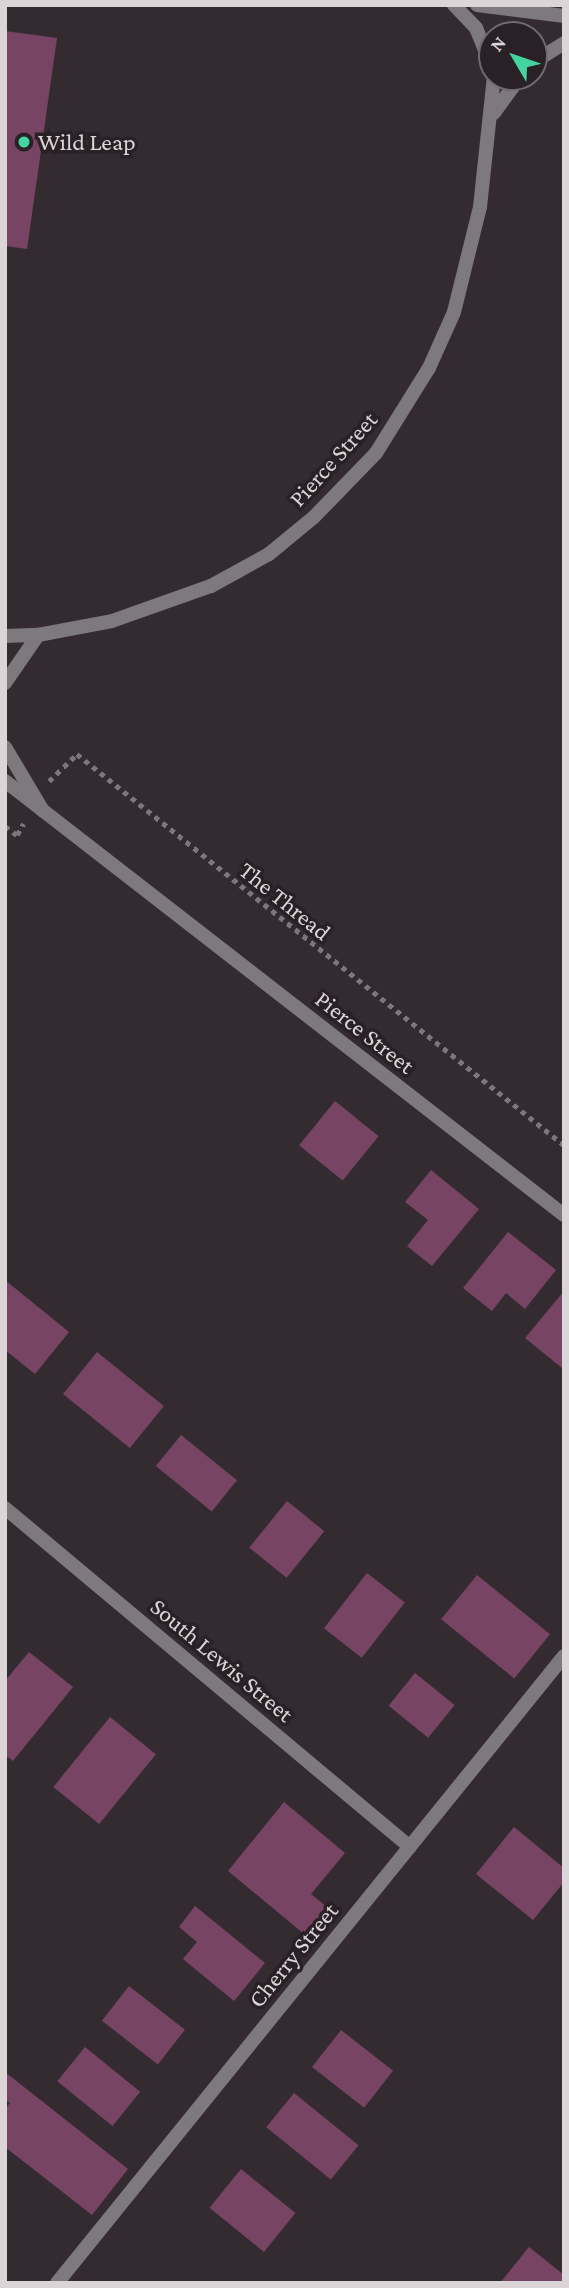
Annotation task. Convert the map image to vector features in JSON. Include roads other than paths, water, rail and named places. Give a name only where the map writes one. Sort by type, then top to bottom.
[{"type":"street","points":[[454,5],[478,33]]},
{"type":"street","points":[[487,6],[564,16]]},
{"type":"street","points":[[548,53],[564,43]]},
{"type":"street","name":"Pierce Street","points":[[5,636],[38,635],[139,613],[211,586],[270,554],[314,517],[376,453],[429,368],[454,312],[480,207],[493,91]]},
{"type":"street","points":[[491,117],[510,91]]},
{"type":"street","points":[[5,683],[38,635]]},
{"type":"street","points":[[5,747],[38,805]]},
{"type":"street","name":"Pierce Street","points":[[5,781],[564,1215]]},
{"type":"street","name":"South Lewis Street","points":[[5,1508],[410,1847]]},
{"type":"street","name":"Cherry Street","points":[[57,2283],[564,1656]]},
{"type":"place","name":"Wild Leap","points":[[24,142]]}]
